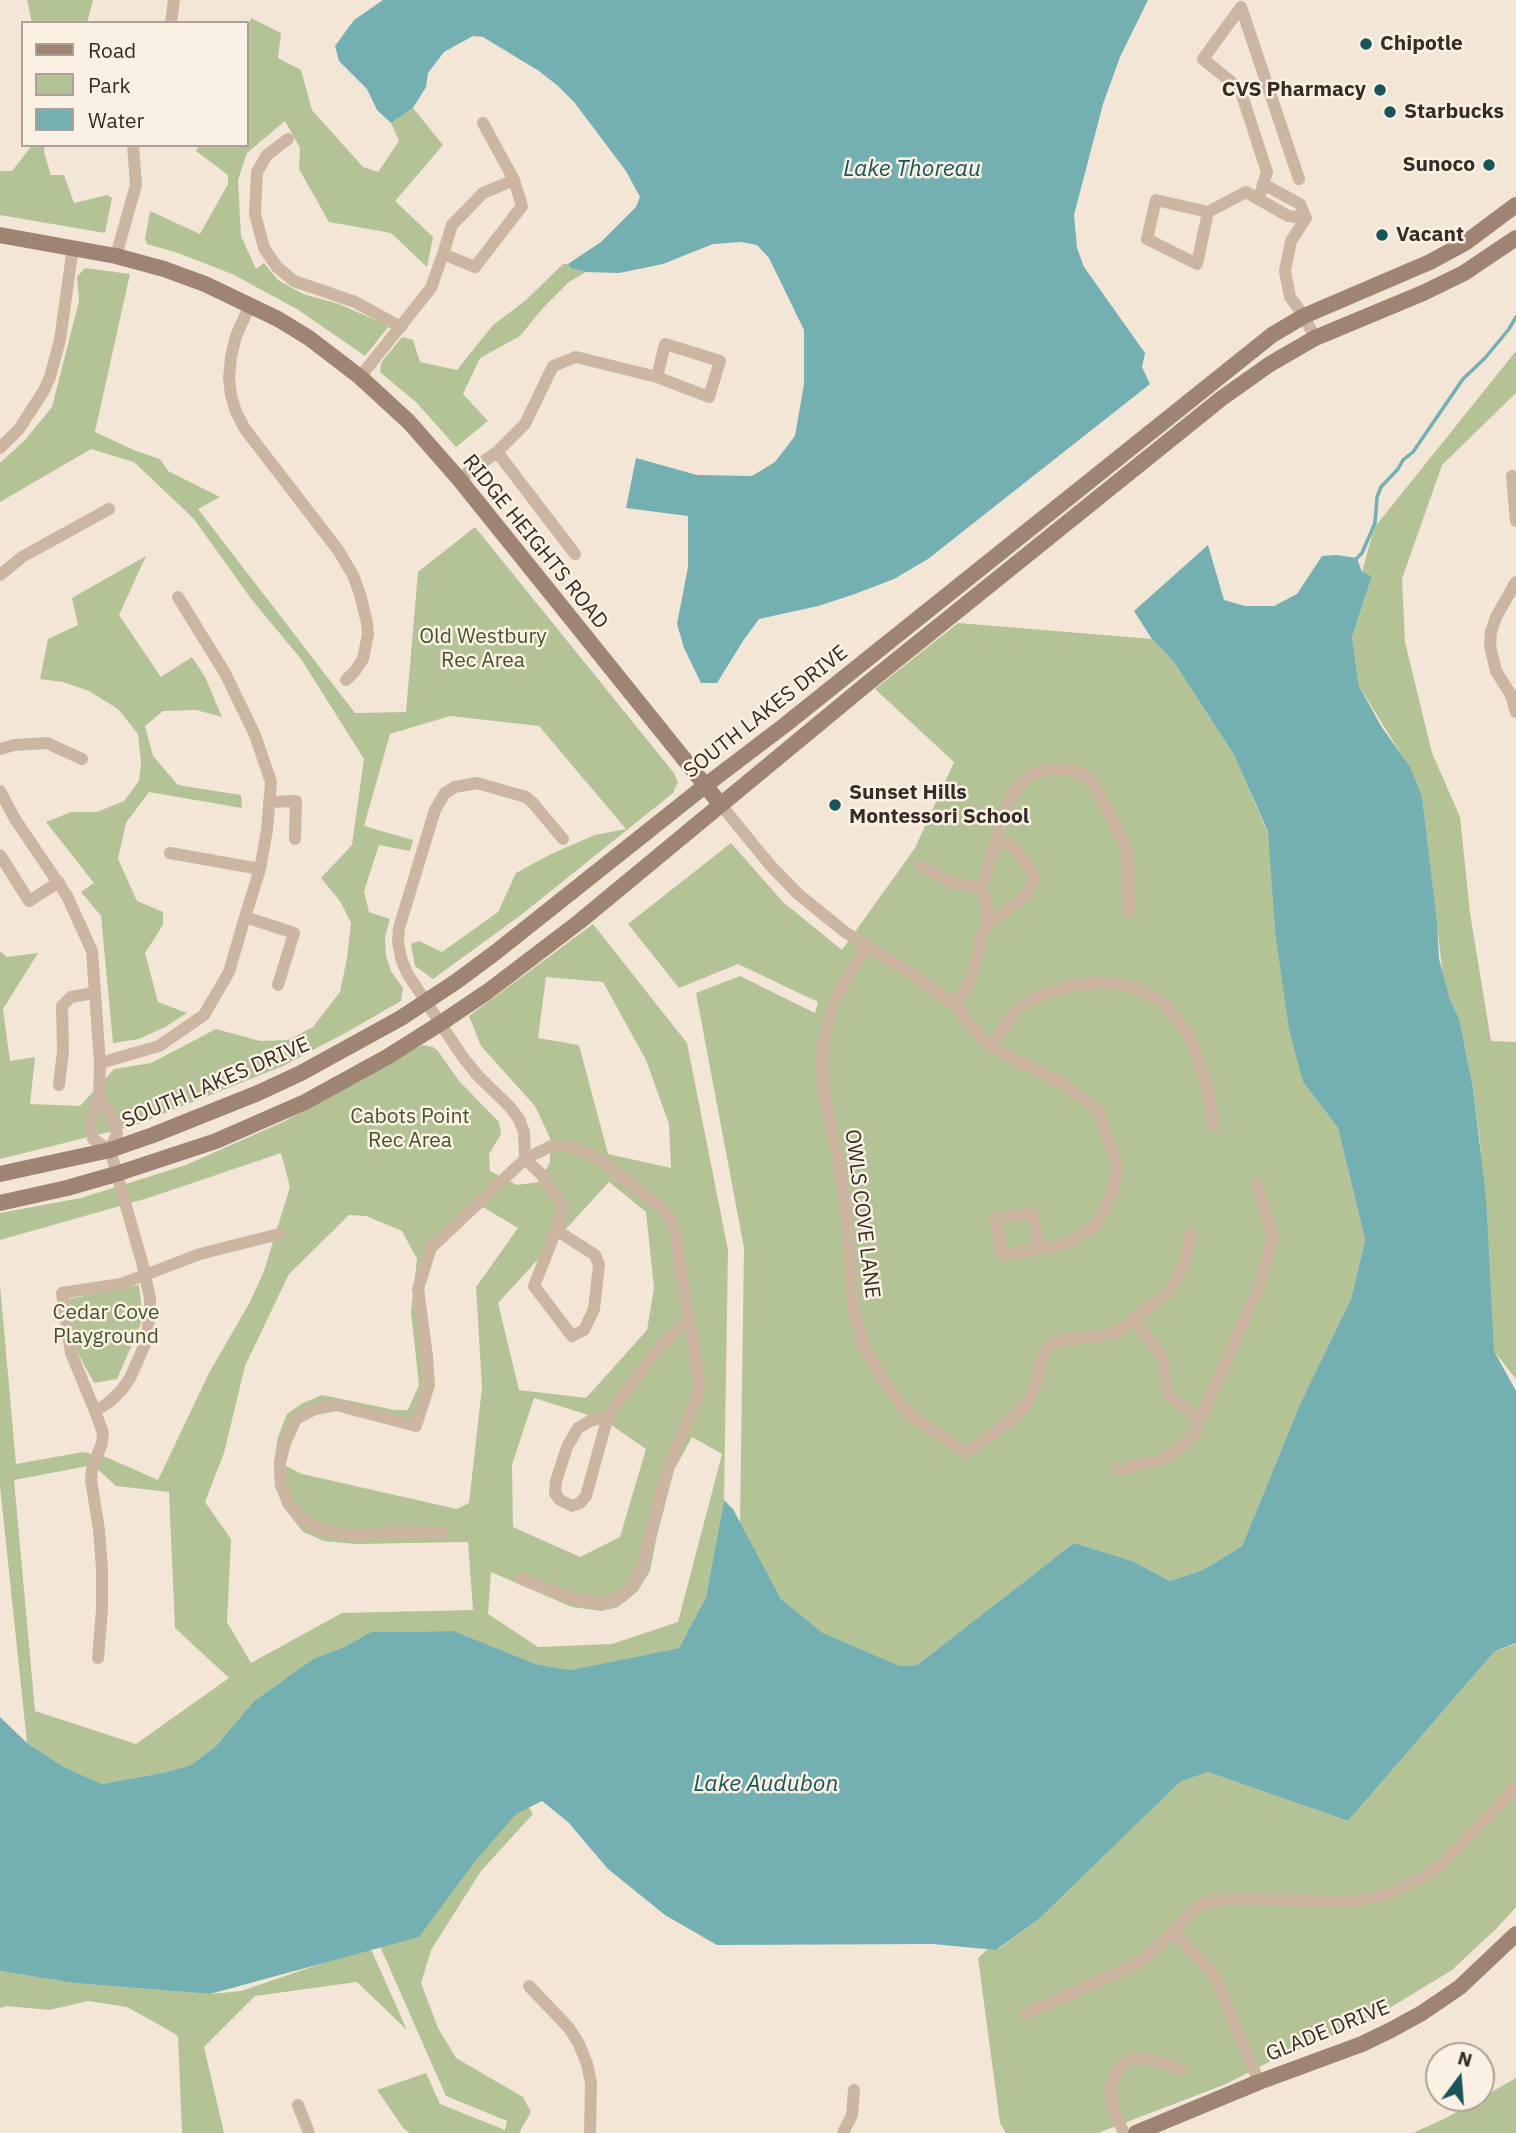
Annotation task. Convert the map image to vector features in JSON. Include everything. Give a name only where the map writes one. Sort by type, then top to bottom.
[{"type":"main road","name":"SOUTH LAKES DRIVE","points":[[0,1174],[110,1150],[269,1088],[355,1045],[426,1001],[496,952],[785,725],[1253,349],[1304,316],[1430,262],[1465,243],[1516,205]]},
{"type":"main road","name":"RIDGE HEIGHTS ROAD","points":[[0,235],[117,256],[184,276],[250,305],[309,338],[360,377],[409,422],[459,479],[721,805]]},
{"type":"main road","name":"SOUTH LAKES DRIVE","points":[[0,1203],[116,1174],[216,1140],[305,1102],[387,1057],[487,992],[579,922],[868,682],[1222,398],[1261,370],[1315,338],[1423,293],[1497,252],[1516,238]]},
{"type":"main road","name":"GLADE DRIVE","points":[[1136,2133],[1259,2082],[1362,2044],[1422,2013],[1460,1987],[1516,1934]]},
{"type":"street","points":[[171,21],[174,0]]},
{"type":"street","points":[[1259,198],[1268,172],[1240,89],[1203,59],[1241,7],[1299,179]]},
{"type":"street","points":[[443,254],[475,267],[522,206],[514,180],[483,123]]},
{"type":"street","points":[[288,139],[267,155],[257,172],[255,214],[264,248],[277,267],[294,281],[355,302],[401,327]]},
{"type":"street","points":[[117,256],[136,185],[133,147]]},
{"type":"street","points":[[360,377],[431,288],[452,225],[483,192],[514,180]]},
{"type":"street","points":[[1263,184],[1300,204],[1306,218]]},
{"type":"street","points":[[1208,212],[1197,264],[1147,239],[1156,200],[1208,212],[1246,192],[1288,216],[1306,218]]},
{"type":"street","points":[[1306,218],[1291,241],[1284,271],[1290,297],[1315,338]]},
{"type":"street","points":[[0,448],[30,414],[50,377],[60,340],[73,247]]},
{"type":"street","points":[[250,305],[236,336],[231,357],[231,395],[245,429],[338,550],[353,575],[360,594],[368,634],[363,659],[346,680]]},
{"type":"street","points":[[459,479],[497,452],[525,424],[553,366],[576,357],[657,377],[709,397],[720,360],[666,344],[657,377]]},
{"type":"street","points":[[497,452],[575,554]]},
{"type":"street","points":[[1512,476],[1516,521]]},
{"type":"street","points":[[0,575],[22,557],[109,509]]},
{"type":"street","points":[[1516,582],[1496,617],[1490,646],[1491,659],[1511,695],[1516,712]]},
{"type":"street","points":[[100,1063],[159,1046],[204,1015],[229,972],[260,869],[271,782],[255,735],[225,673],[178,597]]},
{"type":"street","points":[[0,749],[47,743],[82,759]]},
{"type":"street","points":[[956,1004],[972,977],[979,953],[979,942],[988,922],[982,888],[1006,808],[1015,790],[1034,772],[1066,769],[1082,774],[1096,788],[1128,850],[1129,912]]},
{"type":"street","points":[[556,1230],[594,1255],[599,1265],[594,1309],[584,1330],[572,1336],[534,1286],[563,1206],[540,1173],[525,1159],[524,1132],[519,1119],[478,1076],[407,973],[398,942],[399,928],[435,810],[445,793],[455,787],[477,783],[526,797],[563,839]]},
{"type":"street","points":[[0,791],[15,819],[59,882],[92,951],[100,1063],[99,1099],[91,1121],[93,1139],[110,1150]]},
{"type":"street","points":[[269,802],[296,801],[295,839]]},
{"type":"street","name":"RIDGE HEIGHTS ROAD","points":[[721,805],[770,864],[819,913],[956,1004],[991,1047]]},
{"type":"street","points":[[988,922],[1028,894],[1034,877],[1012,845],[997,840]]},
{"type":"street","points":[[170,853],[260,869]]},
{"type":"street","points":[[0,855],[29,901],[59,882]]},
{"type":"street","points":[[921,865],[950,882],[982,888]]},
{"type":"street","points":[[245,917],[293,933],[278,985]]},
{"type":"street","name":"OWLS COVE LANE","points":[[867,946],[832,1007],[823,1045],[821,1068],[846,1212],[854,1310],[864,1346],[881,1377],[909,1414],[966,1453],[1009,1422],[1027,1403],[1049,1345],[1116,1332],[1134,1320]]},
{"type":"street","points":[[1039,1250],[1067,1244],[1095,1227],[1112,1195],[1118,1167],[1098,1110],[1060,1082],[991,1047],[1014,1012],[1039,996],[1071,986],[1104,982],[1137,988],[1165,1004],[1189,1035],[1206,1080],[1214,1126]]},
{"type":"street","points":[[60,1085],[63,1051],[62,1006],[71,997],[94,993]]},
{"type":"street","points":[[94,1411],[114,1397],[130,1378],[145,1344],[150,1315],[150,1298],[145,1275],[110,1150],[117,1133],[110,1114],[99,1099]]},
{"type":"street","points":[[442,1532],[393,1532],[354,1536],[323,1530],[301,1519],[288,1503],[281,1483],[280,1463],[285,1443],[296,1419],[315,1409],[336,1405],[416,1426],[429,1385],[418,1289],[431,1248],[525,1159],[549,1147],[561,1145],[590,1153],[657,1204],[668,1216],[674,1229],[699,1392],[668,1467],[640,1573],[633,1585],[619,1598],[603,1604],[572,1598],[521,1579]]},
{"type":"street","points":[[1117,1470],[1158,1461],[1177,1451],[1189,1440],[1200,1420],[1261,1282],[1273,1237],[1258,1184]]},
{"type":"street","points":[[1191,1233],[1184,1265],[1171,1290],[1134,1320],[1162,1356],[1170,1396],[1200,1420]]},
{"type":"street","points":[[98,1658],[102,1569],[91,1480],[103,1433],[71,1353],[62,1293],[121,1284],[200,1254],[279,1234]]},
{"type":"street","points":[[608,1416],[578,1428],[559,1466],[555,1493],[572,1506],[580,1503],[586,1496],[608,1416],[664,1341],[689,1324]]},
{"type":"street","points":[[1026,2014],[1134,1965],[1156,1949],[1193,1910],[1209,1902],[1231,1899],[1353,1902],[1387,1894],[1417,1881],[1443,1863],[1516,1787]]},
{"type":"street","points":[[1173,1932],[1215,1977],[1259,2082]]},
{"type":"street","points":[[529,1986],[569,2028],[579,2044],[587,2064],[590,2083],[590,2133]]},
{"type":"street","points":[[1124,2133],[1113,2109],[1111,2088],[1116,2073],[1125,2062],[1139,2058],[1182,2070]]},
{"type":"street","points":[[844,2133],[852,2115],[854,2090]]},
{"type":"street","points":[[298,2105],[309,2133]]},
{"type":"green space","points":[[27,0],[93,0],[88,21],[32,21]]},
{"type":"green space","points":[[251,18],[281,33],[278,58],[301,70],[312,110],[363,167],[378,172],[399,141],[391,123],[413,108],[443,145],[395,201],[433,237],[427,267],[391,233],[329,222],[299,169],[300,148],[285,121],[247,153],[238,180],[241,236],[256,269],[264,263],[278,280],[303,294],[339,304],[389,326],[365,356],[297,309],[232,274],[147,244],[145,239],[150,211],[200,234],[228,184],[228,175],[196,151],[198,147],[248,147],[248,27]]},
{"type":"green space","points":[[30,147],[45,147],[51,175],[64,175],[74,203],[107,195],[112,198],[105,233],[0,215],[0,171],[12,171]]},
{"type":"green space","points":[[563,264],[586,272],[569,282],[520,336],[480,358],[463,394],[488,421],[456,447],[417,403],[380,372],[381,363],[402,337],[413,340],[420,362],[457,370],[493,325],[526,300]]},
{"type":"green space","name":"Old Westbury Rec Area","points":[[85,268],[130,274],[95,432],[160,459],[168,471],[220,497],[198,509],[355,713],[406,712],[418,572],[475,527],[674,773],[678,782],[673,793],[521,915],[433,979],[415,966],[411,944],[419,941],[442,952],[498,912],[516,873],[595,835],[626,829],[539,726],[450,716],[390,734],[364,826],[413,840],[410,851],[379,845],[364,891],[369,912],[390,919],[385,937],[386,956],[391,971],[403,988],[401,1001],[283,1066],[133,1126],[0,1159],[0,951],[7,957],[38,953],[3,1009],[10,1061],[35,1057],[30,1104],[80,1106],[114,1069],[151,1063],[216,1029],[260,1041],[288,1040],[313,1027],[340,992],[351,923],[340,901],[321,878],[352,845],[364,759],[301,659],[252,600],[194,519],[134,462],[91,449],[0,502],[0,463],[25,440],[52,407],[79,301],[77,277]]},
{"type":"green space","points":[[1516,351],[1516,393],[1442,465],[1402,579],[1405,642],[1432,753],[1460,817],[1470,913],[1491,1041],[1516,1042],[1516,1379],[1494,1351],[1480,1142],[1473,1088],[1459,1018],[1443,977],[1422,796],[1409,767],[1359,686],[1352,637],[1372,576],[1362,572],[1374,528]]},
{"type":"green space","points":[[146,556],[119,615],[161,677],[192,657],[205,677],[222,717],[196,710],[163,711],[145,726],[153,756],[178,785],[241,795],[242,808],[149,792],[126,823],[118,859],[137,901],[163,912],[163,925],[145,953],[158,1002],[187,1013],[139,1039],[113,1043],[101,916],[81,892],[94,883],[46,822],[71,812],[97,812],[124,801],[139,781],[141,763],[138,734],[118,709],[89,691],[63,682],[40,679],[48,639],[78,625],[72,598]]},
{"type":"green space","points":[[958,623],[1152,639],[1174,662],[1234,755],[1269,836],[1275,931],[1303,1082],[1338,1128],[1365,1240],[1351,1299],[1301,1402],[1242,1546],[1203,1570],[1170,1581],[1132,1561],[1074,1543],[917,1665],[900,1666],[823,1633],[781,1599],[740,1523],[744,1248],[696,993],[740,976],[815,1013],[818,1002],[738,964],[679,988],[628,924],[731,843],[783,902],[842,950],[915,848],[954,762],[875,689]]},
{"type":"green space","name":"Cabots Point Rec Area","points":[[593,924],[687,1043],[728,1250],[724,1500],[706,1597],[679,1648],[570,1670],[536,1664],[454,1631],[371,1632],[344,1647],[313,1659],[254,1701],[216,1746],[191,1765],[102,1784],[64,1767],[27,1743],[0,1486],[0,1285],[16,1464],[83,1452],[106,1457],[158,1480],[209,1373],[250,1302],[264,1271],[290,1187],[281,1153],[148,1198],[0,1240],[0,1213],[81,1198],[186,1165],[285,1121],[422,1045],[438,1051],[459,1081],[499,1122],[501,1134],[489,1154],[490,1171],[517,1185],[539,1182],[550,1162],[550,1138],[535,1106],[481,1046],[469,1016]],"holes":[[[546,977],[603,982],[646,1060],[669,1124],[671,1168],[608,1154],[579,1045],[538,1038]],[[609,1182],[646,1212],[654,1288],[647,1330],[586,1398],[519,1390],[498,1303]],[[478,1204],[518,1228],[476,1287],[482,1387],[469,1503],[457,1509],[302,1474],[280,1463],[296,1419],[336,1405],[416,1426],[429,1385],[418,1289],[431,1248]],[[349,1215],[366,1216],[402,1231],[417,1259],[411,1311],[419,1385],[408,1410],[395,1410],[322,1395],[301,1404],[287,1414],[278,1437],[274,1462],[275,1487],[285,1509],[303,1532],[324,1541],[356,1544],[468,1542],[473,1610],[342,1613],[251,1663],[227,1622],[231,1539],[205,1502],[224,1453],[245,1366],[289,1274]],[[534,1398],[604,1420],[646,1449],[620,1537],[580,1557],[513,1527],[512,1465]],[[692,1437],[722,1454],[678,1622],[612,1644],[538,1647],[488,1614],[491,1572],[572,1607],[602,1611],[618,1607],[637,1592],[650,1571],[674,1470]],[[93,1465],[116,1486],[169,1492],[175,1628],[229,1678],[136,1744],[35,1711],[14,1480]]]},
{"type":"green space","name":"Cedar Cove Playground","points":[[139,1285],[143,1319],[117,1379],[94,1383],[76,1350],[69,1299]]},
{"type":"green space","points":[[1516,1644],[1516,1907],[1497,1928],[1452,1970],[1370,2020],[1273,2060],[1226,2084],[1098,2133],[1006,2133],[1000,2123],[978,1958],[988,1949],[997,1950],[1039,1919],[1180,1782],[1208,1772],[1348,1821],[1495,1651]]},
{"type":"green space","points":[[521,1795],[533,1814],[481,1871],[431,1950],[421,1983],[438,2028],[456,2058],[523,2097],[531,2112],[519,2133],[410,2133],[404,2129],[377,2090],[426,2073],[440,2104],[505,2130],[507,2121],[446,2096],[379,1944]]},
{"type":"green space","points":[[370,1947],[407,2030],[357,1982],[255,1996],[204,2047],[224,2133],[182,2133],[178,2036],[163,2027],[127,2007],[88,2001],[49,2010],[7,2006],[0,2008],[0,1971],[74,1983],[210,1994],[241,1991]]},
{"type":"green space","points":[[1516,2078],[1516,2133],[1413,2133],[1456,2112],[1495,2112],[1495,2090]]},
{"type":"water","name":"Lake Thoreau","points":[[383,0],[1148,0],[1120,57],[1103,104],[1074,215],[1077,248],[1084,267],[1145,353],[1142,367],[1150,384],[928,559],[894,579],[852,595],[818,606],[759,619],[717,683],[701,683],[684,648],[677,624],[688,567],[688,516],[626,508],[636,458],[697,475],[752,476],[775,462],[795,436],[804,384],[804,330],[769,258],[757,245],[741,242],[713,244],[663,264],[619,273],[586,272],[570,268],[568,264],[601,242],[636,207],[640,197],[626,171],[574,102],[558,86],[539,71],[483,37],[473,36],[444,52],[428,73],[426,87],[413,108],[391,123],[377,110],[367,89],[339,61],[335,46],[354,20]]},
{"type":"water","name":"Lake Audubon","points":[[1208,545],[1224,600],[1245,606],[1274,606],[1297,594],[1322,556],[1357,558],[1362,572],[1372,576],[1352,637],[1359,686],[1381,726],[1410,767],[1422,796],[1439,959],[1450,1000],[1459,1018],[1473,1088],[1486,1198],[1494,1351],[1516,1391],[1516,1643],[1495,1651],[1348,1821],[1208,1772],[1180,1782],[1039,1919],[996,1950],[933,1944],[717,1945],[665,1915],[608,1869],[568,1822],[542,1801],[516,1814],[476,1860],[419,1937],[210,1994],[74,1983],[0,1971],[0,1717],[27,1743],[64,1767],[102,1784],[191,1765],[216,1746],[254,1701],[313,1659],[344,1647],[371,1632],[454,1631],[536,1664],[570,1670],[679,1648],[706,1597],[724,1500],[733,1509],[781,1599],[823,1633],[900,1666],[917,1665],[1074,1543],[1132,1561],[1170,1581],[1203,1570],[1242,1546],[1301,1402],[1351,1299],[1365,1240],[1338,1128],[1303,1082],[1289,1029],[1275,931],[1268,832],[1234,755],[1174,662],[1152,639],[1134,611]]},
{"type":"waterway","points":[[1357,558],[1362,553],[1375,523],[1377,497],[1381,487],[1413,452],[1463,379],[1485,358],[1516,317]]},
{"type":"place","name":"Chipotle","points":[[1366,44]]},
{"type":"place","name":"CVS Pharmacy","points":[[1380,90]]},
{"type":"place","name":"Starbucks","points":[[1390,112]]},
{"type":"place","name":"Sunoco","points":[[1489,165]]},
{"type":"place","name":"Vacant","points":[[1382,235]]},
{"type":"place","name":"Sunset Hills Montessori School","points":[[835,805]]}]
